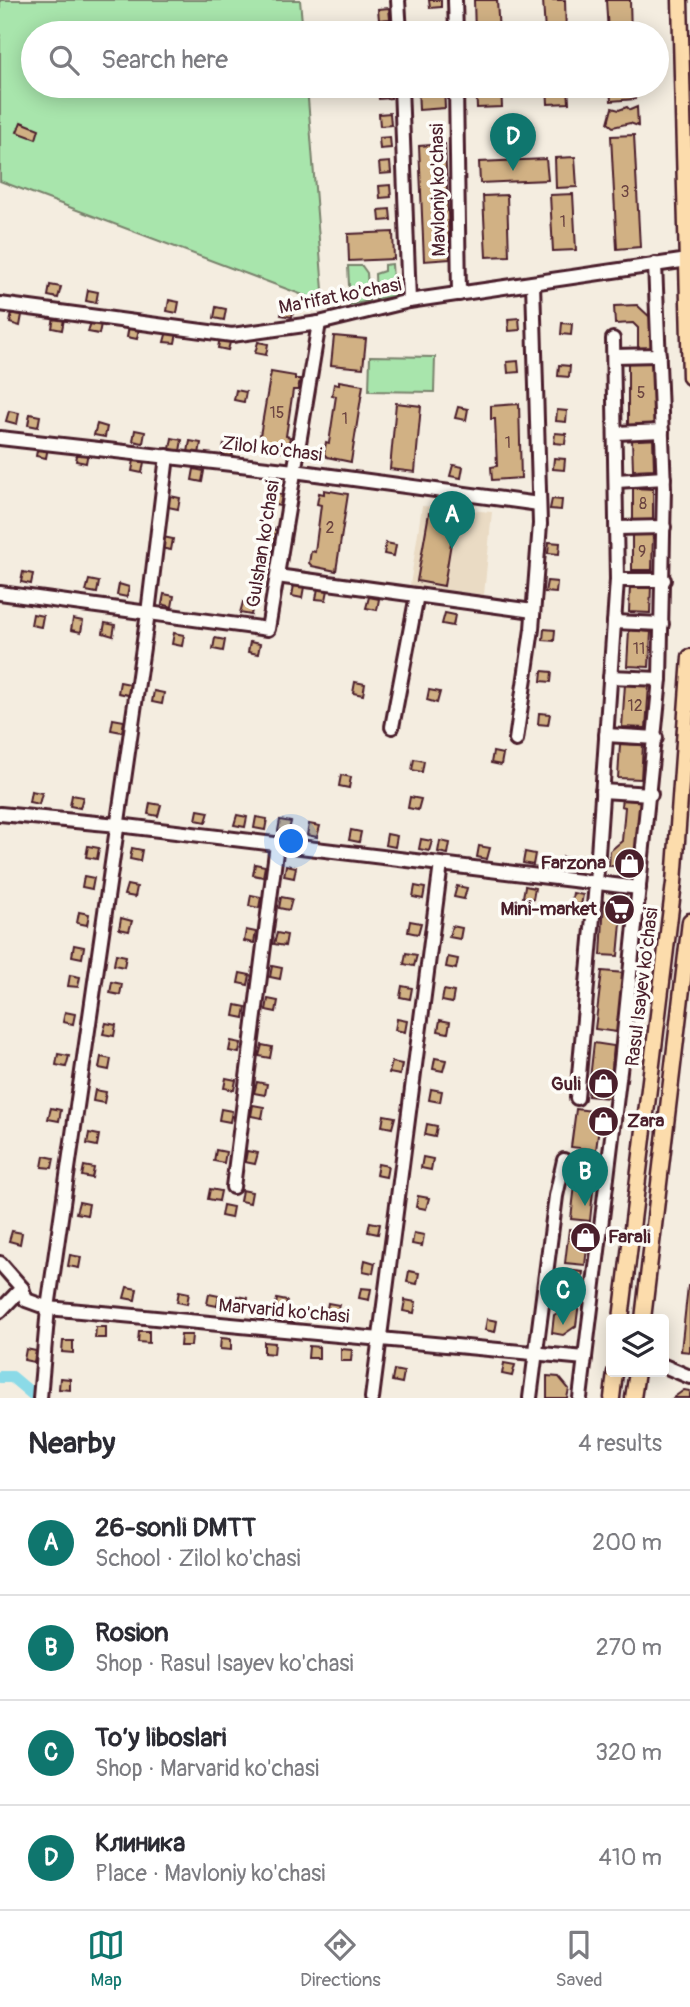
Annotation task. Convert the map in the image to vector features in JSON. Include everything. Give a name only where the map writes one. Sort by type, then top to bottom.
[{"type":"main road","points":[[680,0],[690,377]]},
{"type":"main road","name":"Rasul Isayev ko'chasi","points":[[622,1314],[674,883],[690,657]]},
{"type":"main road","name":"Rasul Isayev ko'chasi","points":[[644,1314],[690,920]]},
{"type":"main road","points":[[612,1398],[614,1377]]},
{"type":"main road","points":[[634,1398],[636,1377]]},
{"type":"street","points":[[398,0],[399,21]]},
{"type":"street","points":[[455,0],[456,21]]},
{"type":"street","points":[[401,98],[409,302]]},
{"type":"street","name":"Mavloniy ko'chasi","points":[[456,98],[459,294]]},
{"type":"street","name":"Ma'rifat ko'chasi","points":[[0,304],[232,335],[319,323],[409,302],[688,260]]},
{"type":"street","points":[[580,1398],[651,794],[660,679],[664,478],[655,264]]},
{"type":"street","points":[[516,740],[533,611],[539,504],[533,283]]},
{"type":"street","name":"Gulshan ko'chasi","points":[[0,593],[268,629],[319,323]]},
{"type":"street","points":[[577,1098],[596,883],[617,580],[613,340]]},
{"type":"street","points":[[614,356],[659,355]]},
{"type":"street","points":[[616,433],[662,431]]},
{"type":"street","name":"Zilol ko'chasi","points":[[0,438],[294,471],[539,504]]},
{"type":"street","points":[[40,1397],[48,1308],[148,613],[167,456]]},
{"type":"street","points":[[617,481],[664,478]]},
{"type":"street","points":[[617,528],[664,527]]},
{"type":"street","points":[[277,576],[533,611]]},
{"type":"street","points":[[617,580],[664,580]]},
{"type":"street","points":[[392,727],[417,595]]},
{"type":"street","points":[[614,622],[662,624]]},
{"type":"street","points":[[610,677],[660,679]]},
{"type":"street","points":[[606,735],[656,738]]},
{"type":"street","points":[[602,791],[651,794]]},
{"type":"street","points":[[0,814],[118,825],[639,888]]},
{"type":"street","points":[[233,1187],[277,844]]},
{"type":"street","points":[[372,1398],[441,864]]},
{"type":"street","points":[[530,1398],[555,1196],[564,1160]]},
{"type":"street","points":[[0,1263],[22,1288],[26,1300],[48,1308]]},
{"type":"street","points":[[0,1311],[22,1288]]},
{"type":"street","name":"Marvarid ko'chasi","points":[[48,1308],[585,1358]]},
{"type":"street","points":[[669,1368],[690,1377]]},
{"type":"shaded area","points":[[422,506],[492,512],[484,595],[410,585]]},
{"type":"green space","points":[[0,0],[300,0],[302,21],[21,21],[21,98],[308,98],[324,303],[0,181]]},
{"type":"green space","points":[[392,264],[394,296],[376,299],[375,274],[384,271],[384,265]]},
{"type":"green space","points":[[348,266],[362,266],[367,273],[369,301],[350,305]]},
{"type":"green space","points":[[370,356],[435,357],[434,392],[369,391]]},
{"type":"building","points":[[429,0],[441,0],[441,7],[430,8]]},
{"type":"building","points":[[474,0],[497,0],[498,21],[475,21]]},
{"type":"building","points":[[543,0],[565,0],[566,21],[544,21]]},
{"type":"building","points":[[606,0],[630,0],[631,21],[607,21]]},
{"type":"building","points":[[389,8],[390,19],[379,20],[378,9]]},
{"type":"building","points":[[418,98],[445,98],[445,108],[419,110]]},
{"type":"building","points":[[477,98],[502,98],[502,107],[477,108]]},
{"type":"building","points":[[548,98],[569,98],[569,103],[548,104]]},
{"type":"building","points":[[611,98],[635,98],[635,99],[611,101]]},
{"type":"building","points":[[627,107],[630,110],[637,107],[638,126],[630,123],[613,127],[608,123],[612,108],[619,110]]},
{"type":"building","points":[[390,113],[391,125],[380,126],[379,114]]},
{"type":"building","points":[[21,122],[39,129],[36,139],[17,132]]},
{"type":"building","points":[[634,135],[640,247],[617,249],[611,136]]},
{"type":"building","points":[[390,137],[391,148],[380,149],[379,138]]},
{"type":"building","points":[[445,144],[450,259],[424,261],[419,146]]},
{"type":"building","points":[[575,157],[577,187],[556,188],[555,158]]},
{"type":"building","points":[[546,159],[548,180],[480,183],[479,162]]},
{"type":"building","points":[[390,162],[391,173],[380,174],[379,163]]},
{"type":"building","points":[[390,185],[391,197],[380,198],[379,186]]},
{"type":"building","points":[[573,194],[576,250],[553,251],[550,195]]},
{"type":"building","points":[[507,195],[509,256],[486,257],[483,196]]},
{"type":"building","points":[[390,209],[391,220],[380,221],[379,210]]},
{"type":"building","points":[[393,232],[394,259],[349,261],[348,234]]},
{"type":"building","points":[[50,285],[61,287],[58,298],[48,296]]},
{"type":"building","points":[[88,290],[98,292],[96,303],[86,301]]},
{"type":"building","points":[[169,300],[179,302],[177,313],[167,311]]},
{"type":"building","points":[[284,304],[294,306],[292,317],[281,315]]},
{"type":"building","points":[[637,305],[653,320],[653,348],[638,348],[638,328],[633,323],[615,324],[614,306]]},
{"type":"building","points":[[216,307],[226,309],[224,320],[214,318]]},
{"type":"building","points":[[12,313],[22,315],[20,326],[10,323]]},
{"type":"building","points":[[54,317],[64,319],[62,330],[52,328]]},
{"type":"building","points":[[519,318],[520,330],[509,331],[508,319]]},
{"type":"building","points":[[91,322],[101,324],[99,334],[88,332]]},
{"type":"building","points":[[562,323],[572,324],[571,335],[561,334]]},
{"type":"building","points":[[129,326],[139,328],[137,339],[127,337]]},
{"type":"building","points":[[167,331],[177,333],[175,343],[164,342]]},
{"type":"building","points":[[334,336],[366,339],[363,368],[331,365]]},
{"type":"building","points":[[220,337],[231,339],[228,350],[218,348]]},
{"type":"building","points":[[258,342],[268,344],[266,355],[255,353]]},
{"type":"building","points":[[628,360],[654,360],[654,426],[628,426]]},
{"type":"building","points":[[518,361],[519,372],[508,373],[507,362]]},
{"type":"building","points":[[559,365],[570,366],[569,377],[558,376]]},
{"type":"building","points":[[271,372],[300,379],[298,390],[293,390],[286,436],[290,437],[288,448],[284,448],[283,452],[258,447]]},
{"type":"building","points":[[339,381],[363,385],[351,462],[324,454],[326,442],[329,443],[336,396],[332,395],[334,384],[339,385]]},
{"type":"building","points":[[236,390],[246,392],[244,402],[234,400]]},
{"type":"building","points":[[396,403],[421,406],[415,472],[390,469]]},
{"type":"building","points":[[519,404],[521,478],[492,480],[491,467],[497,466],[495,419],[491,419],[491,406]]},
{"type":"building","points":[[458,407],[468,409],[466,420],[455,418]]},
{"type":"building","points":[[557,410],[567,411],[566,422],[556,421]]},
{"type":"building","points":[[9,411],[19,413],[17,424],[6,421]]},
{"type":"building","points":[[30,414],[40,416],[38,427],[28,425]]},
{"type":"building","points":[[97,424],[107,427],[105,437],[94,435]]},
{"type":"building","points":[[135,430],[145,432],[143,443],[133,441]]},
{"type":"building","points":[[555,433],[566,434],[565,444],[554,443]]},
{"type":"building","points":[[172,438],[182,440],[180,451],[170,449]]},
{"type":"building","points":[[653,438],[654,469],[633,470],[632,439]]},
{"type":"building","points":[[190,441],[201,443],[199,454],[188,452]]},
{"type":"building","points":[[224,444],[234,446],[232,457],[222,455]]},
{"type":"building","points":[[38,445],[48,447],[46,458],[36,456]]},
{"type":"building","points":[[78,450],[88,452],[86,463],[76,461]]},
{"type":"building","points":[[554,458],[565,459],[564,470],[553,469]]},
{"type":"building","points":[[134,460],[144,462],[142,473],[132,471]]},
{"type":"building","points":[[453,465],[463,467],[461,478],[450,476]]},
{"type":"building","points":[[194,469],[204,471],[202,482],[192,480]]},
{"type":"building","points":[[633,488],[653,489],[653,520],[633,520]]},
{"type":"building","points":[[324,490],[348,494],[336,571],[309,563],[311,551],[315,552],[321,505],[317,504],[319,493],[324,494]]},
{"type":"building","points":[[272,493],[282,495],[280,506],[270,504]]},
{"type":"building","points":[[170,496],[180,498],[178,509],[168,507]]},
{"type":"building","points":[[552,499],[562,500],[561,510],[550,509]]},
{"type":"building","points":[[429,513],[455,518],[444,586],[417,581]]},
{"type":"building","points":[[266,528],[277,530],[274,541],[264,539]]},
{"type":"building","points":[[632,534],[653,534],[652,570],[632,570]]},
{"type":"building","points":[[163,537],[173,539],[171,550],[160,548]]},
{"type":"building","points":[[549,542],[560,543],[559,554],[548,553]]},
{"type":"building","points":[[386,543],[396,545],[394,556],[384,554]]},
{"type":"building","points":[[261,558],[271,560],[269,571],[259,569]]},
{"type":"building","points":[[23,572],[33,574],[31,584],[21,582]]},
{"type":"building","points":[[89,580],[99,582],[97,593],[86,591]]},
{"type":"building","points":[[547,581],[557,582],[556,593],[545,592]]},
{"type":"building","points":[[119,584],[129,587],[127,597],[117,595]]},
{"type":"building","points":[[630,584],[651,585],[650,613],[629,612]]},
{"type":"building","points":[[294,585],[304,587],[302,598],[292,596]]},
{"type":"building","points":[[318,588],[328,590],[326,600],[316,599]]},
{"type":"building","points":[[164,594],[174,596],[172,607],[162,604]]},
{"type":"building","points":[[369,597],[379,599],[377,610],[366,608]]},
{"type":"building","points":[[243,602],[253,605],[251,615],[240,613]]},
{"type":"building","points":[[445,613],[455,615],[453,626],[442,624]]},
{"type":"building","points":[[33,614],[43,616],[41,627],[31,625]]},
{"type":"building","points":[[73,619],[83,621],[81,632],[71,630]]},
{"type":"building","points":[[105,623],[115,625],[113,636],[103,633]]},
{"type":"building","points":[[544,629],[555,630],[554,641],[543,640]]},
{"type":"building","points":[[629,630],[651,632],[649,667],[627,666]]},
{"type":"building","points":[[174,633],[184,635],[182,646],[172,644]]},
{"type":"building","points":[[215,638],[225,640],[223,651],[213,649]]},
{"type":"building","points":[[250,642],[260,644],[258,654],[248,652]]},
{"type":"building","points":[[542,671],[552,672],[551,682],[541,681]]},
{"type":"building","points":[[120,682],[130,684],[128,695],[118,693]]},
{"type":"building","points":[[355,682],[365,684],[363,695],[353,693]]},
{"type":"building","points":[[625,684],[649,685],[646,728],[622,727]]},
{"type":"building","points":[[429,690],[440,692],[437,703],[427,700]]},
{"type":"building","points":[[154,691],[164,693],[162,704],[152,702]]},
{"type":"building","points":[[539,713],[550,714],[548,725],[538,724]]},
{"type":"building","points":[[113,719],[124,721],[122,732],[111,730]]},
{"type":"building","points":[[620,744],[643,745],[641,779],[618,778]]},
{"type":"building","points":[[493,752],[503,754],[501,765],[491,763]]},
{"type":"building","points":[[414,759],[424,761],[422,772],[412,770]]},
{"type":"building","points":[[341,775],[351,777],[349,788],[339,786]]},
{"type":"building","points":[[31,791],[42,793],[39,804],[29,802]]},
{"type":"building","points":[[72,795],[83,797],[80,808],[70,806]]},
{"type":"building","points":[[410,797],[421,799],[418,810],[408,808]]},
{"type":"building","points":[[622,798],[645,799],[639,858],[627,866],[609,866],[610,851],[622,841],[625,807],[621,806]]},
{"type":"building","points":[[150,803],[161,805],[158,816],[148,814]]},
{"type":"building","points":[[198,810],[209,812],[206,822],[196,820]]},
{"type":"building","points":[[237,815],[247,817],[245,827],[234,825]]},
{"type":"building","points":[[256,817],[267,819],[265,830],[254,828]]},
{"type":"building","points":[[280,820],[291,822],[288,833],[278,831]]},
{"type":"building","points":[[309,824],[320,826],[317,837],[307,835]]},
{"type":"building","points":[[351,830],[361,832],[359,842],[349,840]]},
{"type":"building","points":[[387,834],[397,836],[395,847],[385,845]]},
{"type":"building","points":[[421,839],[432,841],[429,851],[419,849]]},
{"type":"building","points":[[440,841],[450,843],[448,854],[438,852]]},
{"type":"building","points":[[88,846],[99,848],[97,859],[86,857]]},
{"type":"building","points":[[479,846],[490,848],[487,859],[477,857]]},
{"type":"building","points":[[132,848],[142,850],[140,861],[130,859]]},
{"type":"building","points":[[525,852],[535,854],[533,865],[523,863]]},
{"type":"building","points":[[563,857],[573,859],[571,870],[561,868]]},
{"type":"building","points":[[255,864],[265,866],[263,877],[253,875]]},
{"type":"building","points":[[286,865],[296,867],[294,878],[284,876]]},
{"type":"building","points":[[84,876],[94,878],[92,889],[82,887]]},
{"type":"building","points":[[127,885],[137,887],[135,897],[124,895]]},
{"type":"building","points":[[415,886],[425,888],[423,899],[413,897]]},
{"type":"building","points":[[457,886],[467,888],[464,899],[454,897]]},
{"type":"building","points":[[525,886],[535,888],[533,899],[523,897]]},
{"type":"building","points":[[573,893],[583,895],[581,905],[571,903]]},
{"type":"building","points":[[251,895],[261,897],[259,908],[249,906]]},
{"type":"building","points":[[281,897],[292,899],[289,910],[279,908]]},
{"type":"building","points":[[604,901],[616,903],[622,912],[618,956],[601,955]]},
{"type":"building","points":[[79,912],[89,914],[87,925],[77,923]]},
{"type":"building","points":[[121,918],[132,921],[129,931],[119,929]]},
{"type":"building","points":[[410,921],[421,923],[418,934],[408,932]]},
{"type":"building","points":[[452,926],[462,928],[460,939],[449,937]]},
{"type":"building","points":[[246,930],[256,932],[254,943],[244,941]]},
{"type":"building","points":[[277,933],[287,935],[285,946],[274,944]]},
{"type":"building","points":[[74,945],[84,947],[82,958],[72,956]]},
{"type":"building","points":[[406,953],[417,955],[414,966],[404,964]]},
{"type":"building","points":[[116,954],[126,956],[124,967],[114,965]]},
{"type":"building","points":[[448,957],[458,959],[456,969],[446,967]]},
{"type":"building","points":[[272,966],[282,968],[280,979],[270,977]]},
{"type":"building","points":[[602,971],[624,973],[617,1032],[595,1029]]},
{"type":"building","points":[[240,973],[250,975],[248,985],[238,983]]},
{"type":"building","points":[[70,975],[80,977],[78,987],[68,986]]},
{"type":"building","points":[[112,982],[122,984],[120,995],[110,993]]},
{"type":"building","points":[[402,986],[412,988],[410,999],[400,997]]},
{"type":"building","points":[[444,990],[454,992],[452,1003],[442,1001]]},
{"type":"building","points":[[268,999],[278,1001],[276,1012],[266,1010]]},
{"type":"building","points":[[236,1005],[246,1007],[244,1018],[234,1016]]},
{"type":"building","points":[[65,1012],[75,1014],[73,1024],[63,1022]]},
{"type":"building","points":[[397,1019],[407,1021],[405,1032],[395,1030]]},
{"type":"building","points":[[440,1020],[450,1022],[448,1033],[438,1031]]},
{"type":"building","points":[[106,1023],[116,1025],[114,1036],[103,1034]]},
{"type":"building","points":[[231,1041],[241,1043],[239,1053],[229,1051]]},
{"type":"building","points":[[594,1043],[614,1046],[609,1098],[588,1096]]},
{"type":"building","points":[[262,1045],[272,1047],[270,1058],[259,1056]]},
{"type":"building","points":[[58,1054],[69,1056],[66,1067],[56,1065]]},
{"type":"building","points":[[101,1057],[111,1059],[109,1070],[99,1068]]},
{"type":"building","points":[[435,1058],[446,1060],[443,1071],[433,1069]]},
{"type":"building","points":[[392,1062],[402,1064],[400,1075],[389,1073]]},
{"type":"building","points":[[226,1078],[236,1080],[234,1090],[224,1088]]},
{"type":"building","points":[[257,1082],[267,1084],[265,1095],[254,1093]]},
{"type":"building","points":[[431,1089],[442,1091],[440,1102],[429,1100]]},
{"type":"building","points":[[95,1090],[106,1092],[104,1103],[93,1101]]},
{"type":"building","points":[[253,1105],[264,1107],[262,1118],[251,1116]]},
{"type":"building","points":[[51,1108],[61,1110],[59,1121],[48,1119]]},
{"type":"building","points":[[221,1109],[232,1111],[230,1122],[219,1120]]},
{"type":"building","points":[[576,1109],[601,1112],[596,1150],[571,1147]]},
{"type":"building","points":[[384,1115],[395,1117],[392,1128],[382,1126]]},
{"type":"building","points":[[427,1124],[437,1126],[435,1137],[425,1135]]},
{"type":"building","points":[[89,1133],[99,1135],[97,1146],[87,1144]]},
{"type":"building","points":[[216,1150],[226,1152],[224,1163],[214,1161]]},
{"type":"building","points":[[247,1151],[258,1153],[255,1164],[245,1162]]},
{"type":"building","points":[[44,1156],[54,1158],[52,1168],[42,1167]]},
{"type":"building","points":[[423,1157],[433,1159],[431,1170],[421,1168]]},
{"type":"building","points":[[578,1159],[596,1161],[590,1221],[571,1219]]},
{"type":"building","points":[[378,1164],[388,1166],[386,1177],[376,1175]]},
{"type":"building","points":[[84,1166],[94,1168],[92,1178],[82,1176]]},
{"type":"building","points":[[210,1189],[221,1191],[219,1201],[208,1199]]},
{"type":"building","points":[[242,1190],[252,1192],[250,1203],[240,1201]]},
{"type":"building","points":[[418,1196],[429,1198],[426,1209],[416,1207]]},
{"type":"building","points":[[79,1202],[89,1204],[87,1215],[76,1213]]},
{"type":"building","points":[[223,1205],[233,1207],[231,1218],[221,1216]]},
{"type":"building","points":[[370,1222],[380,1224],[378,1234],[368,1232]]},
{"type":"building","points":[[569,1229],[589,1231],[585,1265],[565,1263]]},
{"type":"building","points":[[12,1231],[22,1233],[20,1244],[9,1241]]},
{"type":"building","points":[[414,1233],[424,1235],[422,1246],[412,1244]]},
{"type":"building","points":[[70,1255],[81,1257],[79,1268],[68,1266]]},
{"type":"building","points":[[365,1260],[375,1263],[373,1273],[363,1271]]},
{"type":"building","points":[[565,1270],[583,1272],[576,1326],[563,1335],[552,1333],[554,1315],[559,1312]]},
{"type":"building","points":[[409,1271],[419,1273],[417,1284],[407,1282]]},
{"type":"building","points":[[690,1286],[690,1352],[681,1351]]},
{"type":"building","points":[[127,1287],[137,1289],[135,1300],[124,1298]]},
{"type":"building","points":[[361,1288],[371,1289],[369,1300],[359,1298]]},
{"type":"building","points":[[179,1291],[189,1293],[187,1304],[177,1302]]},
{"type":"building","points":[[209,1294],[219,1296],[217,1306],[207,1304]]},
{"type":"building","points":[[238,1296],[248,1298],[246,1309],[236,1307]]},
{"type":"building","points":[[277,1299],[287,1301],[285,1312],[275,1310]]},
{"type":"building","points":[[405,1300],[416,1302],[414,1313],[403,1311]]},
{"type":"building","points":[[328,1303],[339,1305],[336,1315],[326,1314]]},
{"type":"building","points":[[487,1319],[497,1321],[495,1332],[485,1330]]},
{"type":"building","points":[[96,1327],[106,1327],[106,1338],[95,1338]]},
{"type":"building","points":[[139,1331],[149,1331],[149,1343],[138,1342]]},
{"type":"building","points":[[181,1335],[192,1335],[191,1346],[180,1346]]},
{"type":"building","points":[[221,1338],[231,1339],[231,1350],[220,1349]]},
{"type":"building","points":[[63,1341],[73,1341],[73,1353],[62,1352]]},
{"type":"building","points":[[264,1342],[275,1343],[274,1354],[264,1353]]},
{"type":"building","points":[[309,1346],[319,1347],[319,1358],[308,1358]]},
{"type":"building","points":[[26,1349],[36,1351],[34,1362],[24,1360]]},
{"type":"building","points":[[341,1349],[352,1350],[351,1361],[341,1361]]},
{"type":"building","points":[[504,1363],[515,1365],[512,1376],[502,1374]]},
{"type":"building","points":[[394,1370],[404,1372],[402,1383],[392,1381]]},
{"type":"building","points":[[547,1376],[559,1377],[569,1389],[567,1398],[547,1398]]},
{"type":"building","points":[[60,1378],[70,1379],[70,1390],[59,1389]]},
{"type":"building","points":[[684,1390],[690,1391],[690,1398],[673,1398]]},
{"type":"waterway","points":[[0,1377],[12,1377],[37,1398]]},
{"type":"place","name":"Клиника","points":[[513,171]]},
{"type":"place","name":"26-sonli DMTT","points":[[452,549]]},
{"type":"place","name":"Farzona","points":[[629,863]]},
{"type":"place","name":"Mini-market","points":[[620,909]]},
{"type":"place","name":"Guli","points":[[604,1084]]},
{"type":"place","name":"Zara","points":[[604,1121]]},
{"type":"place","name":"Rosion","points":[[585,1206]]},
{"type":"place","name":"Farali","points":[[585,1237]]},
{"type":"place","name":"To’y liboslari","points":[[563,1325]]}]
